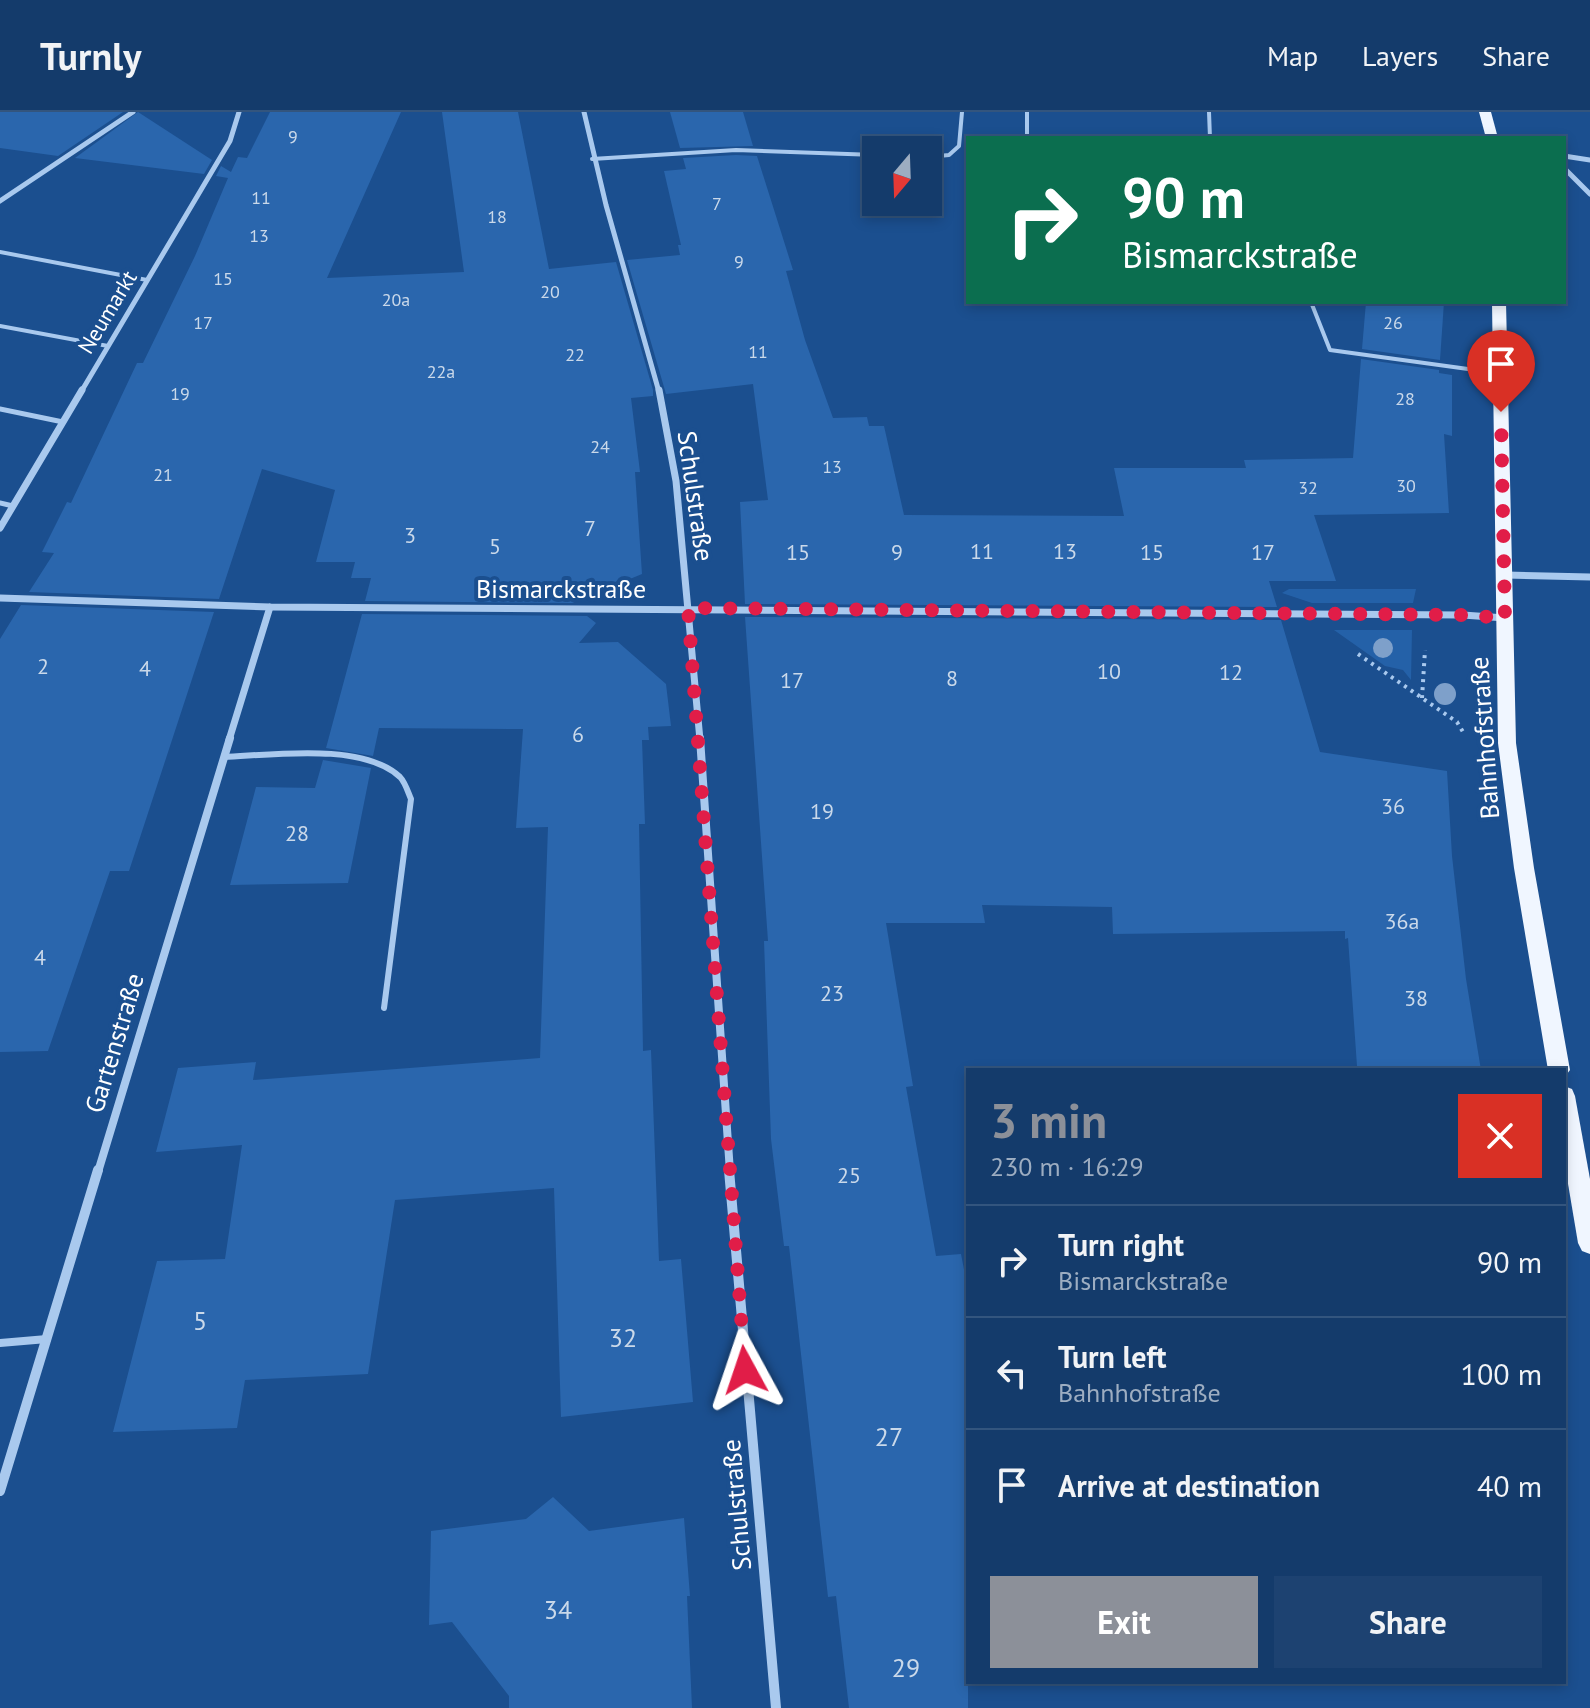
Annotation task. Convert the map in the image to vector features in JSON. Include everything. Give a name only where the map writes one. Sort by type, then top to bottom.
[{"type":"main road","points":[[1485,112],[1491,136]]},
{"type":"main road","name":"Bahnhofstraße","points":[[1499,304],[1507,743],[1524,868],[1559,1068]]},
{"type":"main road","points":[[1566,1107],[1590,1243]]},
{"type":"street","points":[[0,201],[133,112]]},
{"type":"street","name":"Neumarkt","points":[[0,528],[230,141],[239,112]]},
{"type":"street","name":"Schulstraße","points":[[584,112],[592,159],[651,357],[675,477],[688,608],[737,1278],[776,1708]]},
{"type":"street","points":[[1566,156],[1590,160]]},
{"type":"street","points":[[1566,170],[1590,194]]},
{"type":"street","points":[[1506,575],[1590,577]]},
{"type":"street","name":"Bismarckstraße","points":[[0,598],[270,607],[688,608],[1463,615],[1505,618]]},
{"type":"street","name":"Gartenstraße","points":[[0,1491],[270,607]]},
{"type":"lane","points":[[942,156],[958,151],[962,143],[962,112]]},
{"type":"lane","points":[[1027,112],[1027,136]]},
{"type":"lane","points":[[1209,112],[1210,136]]},
{"type":"lane","points":[[592,159],[736,150],[862,154]]},
{"type":"lane","points":[[0,252],[147,280]]},
{"type":"lane","points":[[1312,304],[1330,350],[1500,373]]},
{"type":"lane","points":[[0,326],[108,346]]},
{"type":"lane","points":[[0,409],[63,422]]},
{"type":"lane","points":[[0,503],[13,506]]},
{"type":"lane","points":[[224,757],[332,756],[364,759],[402,779],[411,799],[384,1008]]},
{"type":"lane","points":[[0,1343],[47,1339]]},
{"type":"path","points":[[1301,615],[1457,722],[1460,731],[1507,743]]},
{"type":"shaded area","points":[[1289,589],[1416,589],[1413,603],[1312,603],[1282,593]]},
{"type":"shaded area","points":[[1334,630],[1412,630],[1411,680],[1403,670],[1385,666]]},
{"type":"building","points":[[0,112],[123,112],[58,156],[0,148]]},
{"type":"building","points":[[138,112],[212,160],[204,174],[75,158]]},
{"type":"building","points":[[270,112],[401,112],[327,278],[464,272],[442,112],[518,112],[549,269],[616,262],[653,390],[653,396],[631,398],[640,472],[635,472],[642,574],[572,603],[365,601],[371,578],[351,578],[355,562],[316,562],[335,490],[262,469],[219,599],[29,592],[54,553],[42,552],[67,502],[71,503],[137,363],[143,363],[195,256],[228,178],[216,176],[221,166],[231,172],[238,157],[247,158]]},
{"type":"building","points":[[670,112],[743,112],[753,146],[680,148]]},
{"type":"building","points":[[757,156],[793,270],[786,271],[805,340],[833,418],[867,417],[869,426],[884,426],[904,515],[1124,516],[1114,468],[1246,468],[1244,460],[1353,458],[1361,359],[1439,370],[1439,373],[1452,375],[1452,436],[1444,434],[1449,513],[1314,515],[1336,581],[1269,581],[1277,607],[745,604],[740,502],[768,500],[753,384],[666,394],[627,260],[680,255],[678,245],[681,245],[664,171],[686,169],[683,158]]},
{"type":"building","points":[[1366,304],[1444,304],[1440,360],[1362,349]]},
{"type":"building","points":[[21,605],[214,612],[129,871],[110,871],[48,1051],[0,1052],[0,639]]},
{"type":"building","points":[[362,614],[587,616],[596,623],[579,643],[618,642],[666,684],[671,726],[648,727],[649,740],[642,740],[645,824],[639,824],[643,1051],[651,1050],[659,1261],[681,1259],[693,1402],[561,1417],[554,1188],[395,1200],[368,1374],[245,1380],[237,1428],[113,1432],[157,1261],[225,1259],[242,1145],[156,1152],[178,1068],[256,1062],[253,1080],[540,1058],[548,827],[516,828],[523,729],[379,728],[373,756],[326,748]]},
{"type":"building","points":[[745,617],[1281,620],[1320,752],[1447,771],[1452,856],[1466,979],[1481,1068],[1357,1066],[1345,931],[1113,934],[1112,907],[982,905],[985,923],[886,923],[913,1086],[906,1087],[936,1256],[961,1254],[966,1280],[968,1708],[849,1708],[836,1596],[828,1597],[789,1246],[784,1246],[771,1139],[764,941],[768,941]]},
{"type":"building","points":[[323,760],[371,768],[348,883],[230,885],[256,787],[315,788]]},
{"type":"building","points":[[553,1497],[589,1531],[684,1518],[690,1596],[687,1596],[692,1708],[509,1708],[509,1696],[452,1622],[429,1625],[431,1531],[526,1519]]},
{"type":"route","points":[[745,1370],[688,608],[1463,615],[1505,618],[1501,412]]}]
